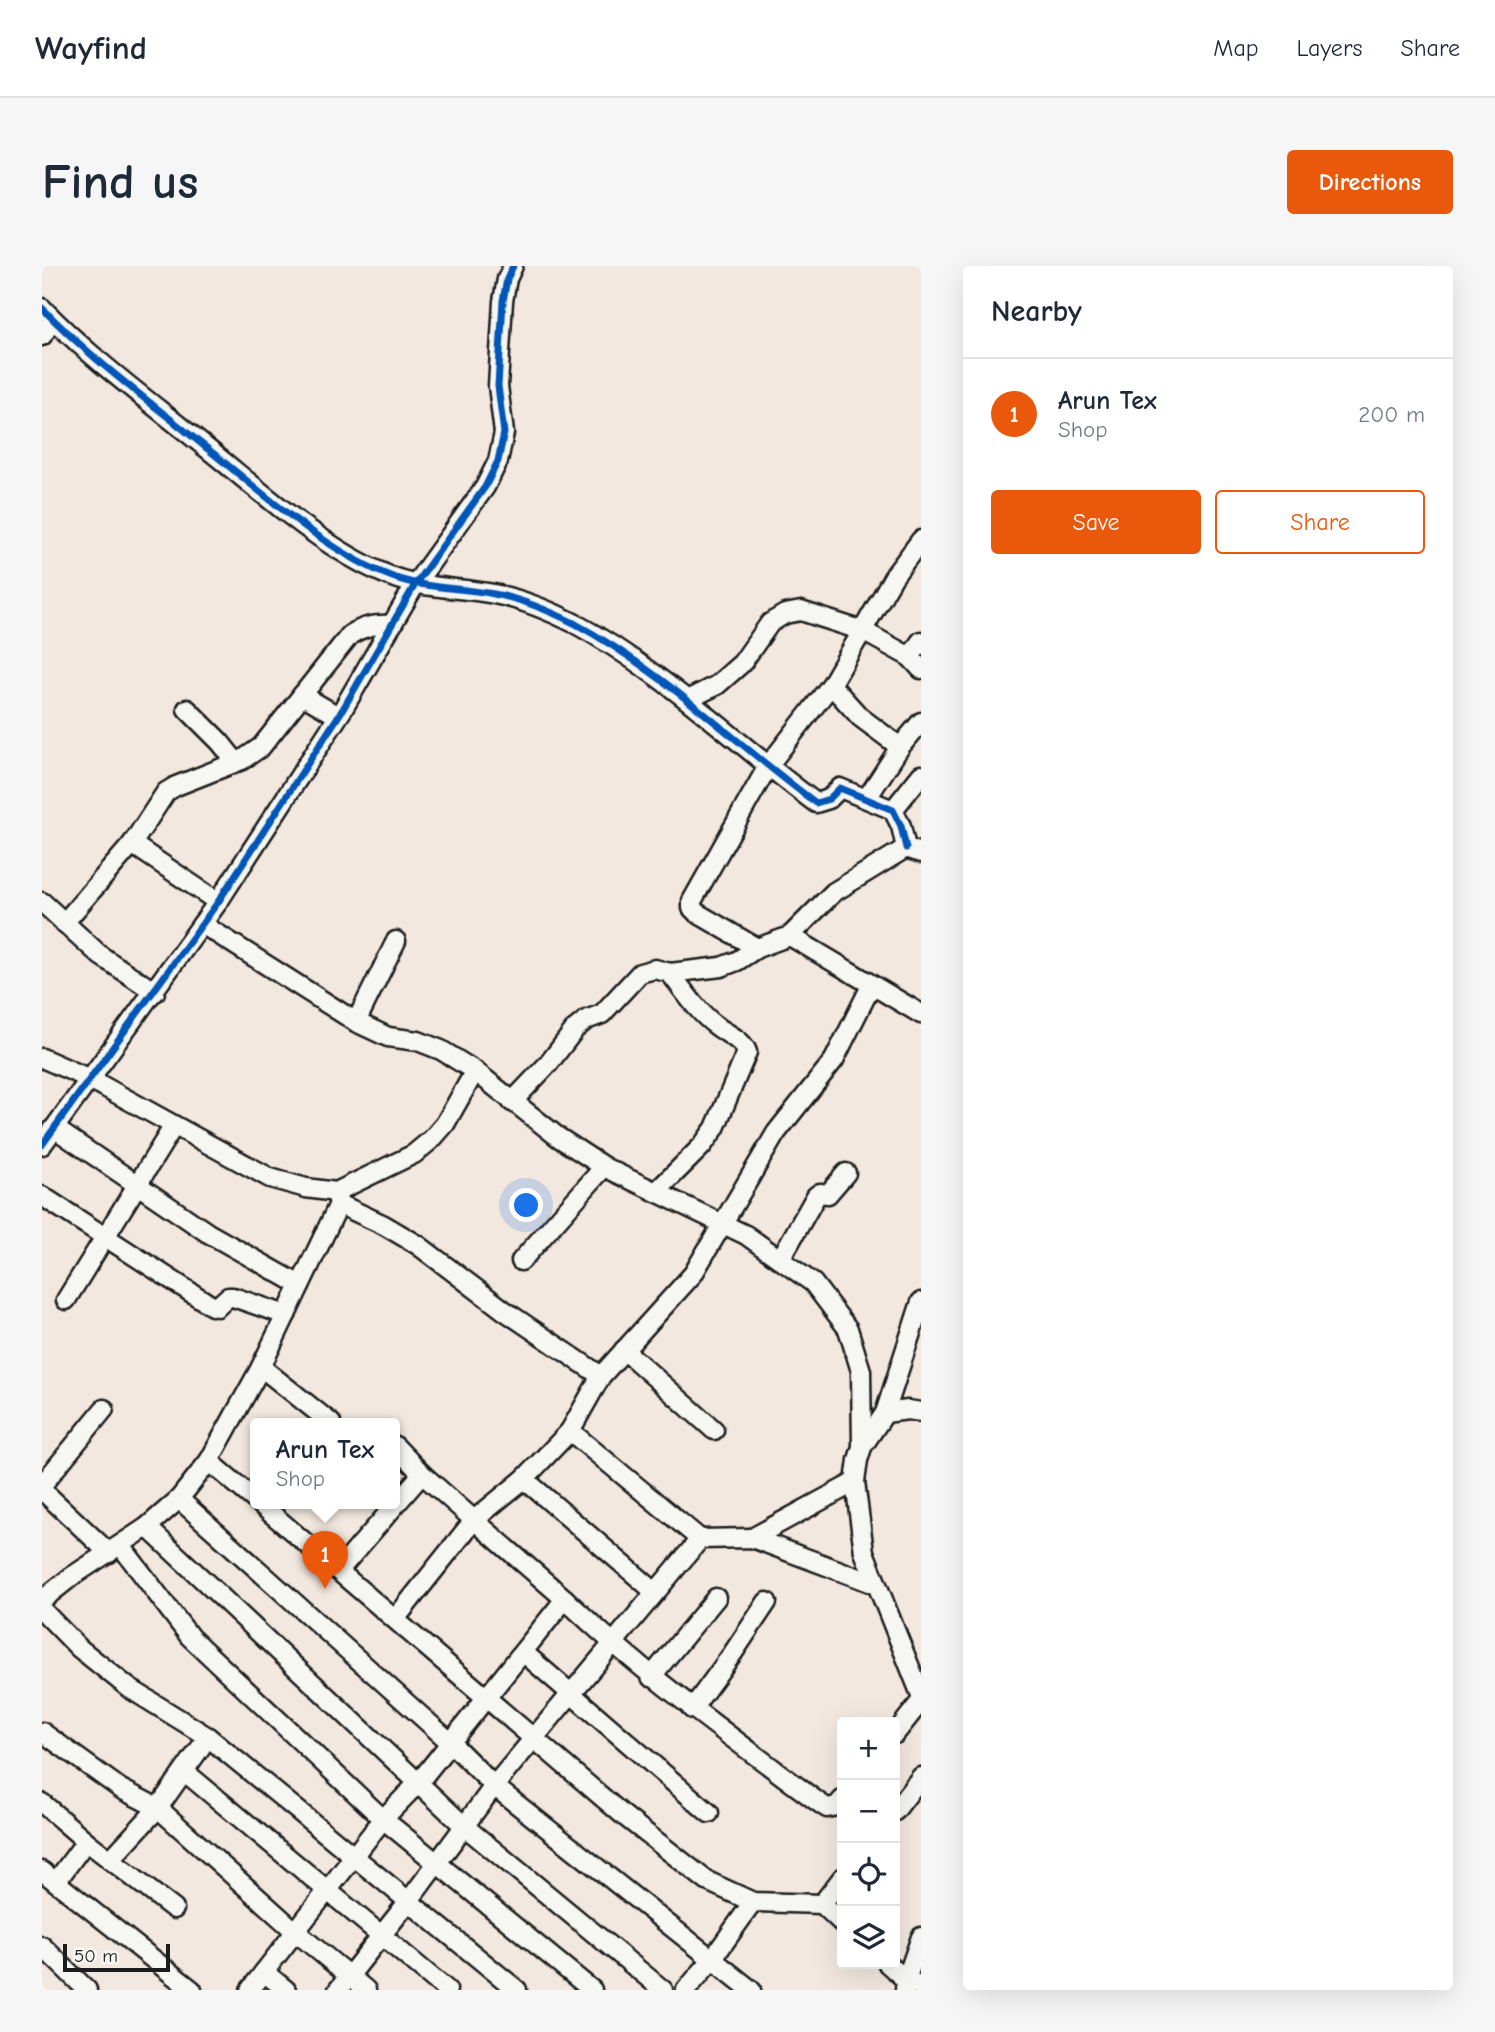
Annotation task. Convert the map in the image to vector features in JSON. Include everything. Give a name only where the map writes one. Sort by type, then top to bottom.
[{"type":"street","points":[[42,1145],[218,902],[338,716],[416,583],[485,487],[498,461],[504,433],[498,386],[503,301],[507,279],[513,266]]},
{"type":"street","points":[[42,336],[48,314],[96,359],[311,531],[365,565],[387,575],[416,583],[496,594],[562,618],[613,647],[689,699],[816,803],[829,799],[840,788],[893,810],[914,851],[834,892],[790,936],[757,948],[737,961],[721,967],[670,973],[654,969],[640,974],[602,1014],[586,1020],[575,1029],[549,1063],[512,1102]]},
{"type":"street","points":[[757,948],[697,913],[692,908],[692,901],[768,766],[831,685],[894,576],[921,540]]},
{"type":"street","points":[[689,699],[717,684],[742,663],[770,623],[785,614],[801,611],[863,631],[916,663],[921,641]]},
{"type":"street","points":[[64,923],[132,844],[166,792],[236,762],[261,747],[350,635],[377,624],[392,625]]},
{"type":"street","points":[[831,685],[860,717],[900,747]]},
{"type":"street","points":[[302,695],[338,716]]},
{"type":"street","points":[[187,709],[236,762]]},
{"type":"street","points":[[867,798],[900,747],[921,722]]},
{"type":"street","points":[[893,810],[921,775]]},
{"type":"street","points":[[132,844],[218,902]]},
{"type":"street","points":[[42,902],[101,956],[155,992]]},
{"type":"street","points":[[202,924],[356,1022],[388,1037],[418,1041],[441,1050],[475,1071],[558,1138],[604,1167],[746,1235],[813,1283],[848,1329],[861,1371],[862,1447],[855,1482],[864,1552],[921,1695]]},
{"type":"street","points":[[790,936],[921,1014]]},
{"type":"street","points":[[356,1022],[396,941]]},
{"type":"street","points":[[656,1192],[702,1146],[715,1128],[747,1052],[745,1046],[699,1011],[670,973]]},
{"type":"street","points":[[396,1618],[474,1520],[524,1479],[570,1431],[601,1376],[693,1274],[776,1133],[834,1060],[871,986]]},
{"type":"street","points":[[42,1059],[90,1079],[270,1178],[337,1198],[418,1245],[505,1311],[601,1376]]},
{"type":"street","points":[[42,1600],[71,1577],[147,1527],[179,1499],[209,1461],[261,1367],[337,1198],[414,1154],[432,1139],[445,1124],[475,1071]]},
{"type":"street","points":[[66,1300],[173,1127]]},
{"type":"street","points":[[54,1128],[208,1233],[300,1284]]},
{"type":"street","points":[[521,1261],[604,1167]]},
{"type":"street","points":[[781,1258],[816,1196],[833,1191],[846,1173]]},
{"type":"street","points":[[42,1196],[212,1306],[217,1307],[228,1297],[233,1297],[286,1315]]},
{"type":"street","points":[[862,1447],[885,1413],[921,1302]]},
{"type":"street","points":[[624,1350],[714,1430]]},
{"type":"street","points":[[261,1367],[325,1418]]},
{"type":"street","points":[[104,1409],[42,1488],[115,1549],[190,1637],[383,1819],[592,1990]]},
{"type":"street","points":[[885,1413],[908,1410],[921,1412]]},
{"type":"street","points":[[570,1431],[699,1539],[752,1538],[875,1584]]},
{"type":"street","points":[[400,1451],[422,1474],[565,1599],[612,1645],[692,1709],[818,1802],[827,1808],[837,1806]]},
{"type":"street","points":[[209,1461],[250,1496]]},
{"type":"street","points":[[400,1499],[422,1474]]},
{"type":"street","points":[[524,1479],[655,1592]]},
{"type":"street","points":[[752,1538],[855,1482]]},
{"type":"street","points":[[179,1499],[450,1742],[494,1786],[711,1961],[751,1990]]},
{"type":"street","points":[[266,1509],[623,1815],[707,1881],[753,1902],[822,1904],[837,1918]]},
{"type":"street","points":[[339,1570],[392,1509]]},
{"type":"street","points":[[147,1527],[464,1826],[663,1990]]},
{"type":"street","points":[[344,1983],[494,1786],[699,1539]]},
{"type":"street","points":[[652,1677],[716,1598]]},
{"type":"street","points":[[250,1990],[383,1819],[419,1782],[565,1599]]},
{"type":"street","points":[[692,1709],[767,1602]]},
{"type":"street","points":[[42,1611],[79,1648],[129,1688],[208,1737],[517,1990]]},
{"type":"street","points":[[523,1652],[709,1814]]},
{"type":"street","points":[[900,1728],[921,1701]]},
{"type":"street","points":[[42,1732],[121,1789],[158,1808],[296,1932],[344,1983],[366,1990]]},
{"type":"street","points":[[110,1860],[158,1808],[208,1737]]},
{"type":"street","points":[[185,1772],[447,1990]]},
{"type":"street","points":[[900,1804],[921,1777]]},
{"type":"street","points":[[42,1803],[86,1842],[173,1909]]},
{"type":"street","points":[[86,1842],[49,1876],[192,1990]]},
{"type":"street","points":[[822,1904],[837,1884]]},
{"type":"street","points":[[686,1990],[711,1961],[753,1902]]},
{"type":"street","points":[[911,1985],[921,1937]]},
{"type":"street","points":[[42,1946],[87,1990]]},
{"type":"street","points":[[893,1969],[911,1985]]},
{"type":"street","points":[[264,1972],[286,1990]]},
{"type":"cycle path","points":[[42,1145],[218,902],[343,709],[416,583],[485,487],[498,461],[504,433],[498,386],[503,301],[507,279],[513,266]]},
{"type":"cycle path","points":[[42,308],[80,345],[121,379],[291,516],[338,549],[361,563],[398,579],[504,596],[574,623],[607,642],[668,685],[816,803],[829,799],[840,788],[893,810],[901,826],[906,848]]},
{"type":"place","name":"Arun Tex","points":[[325,1589]]}]
